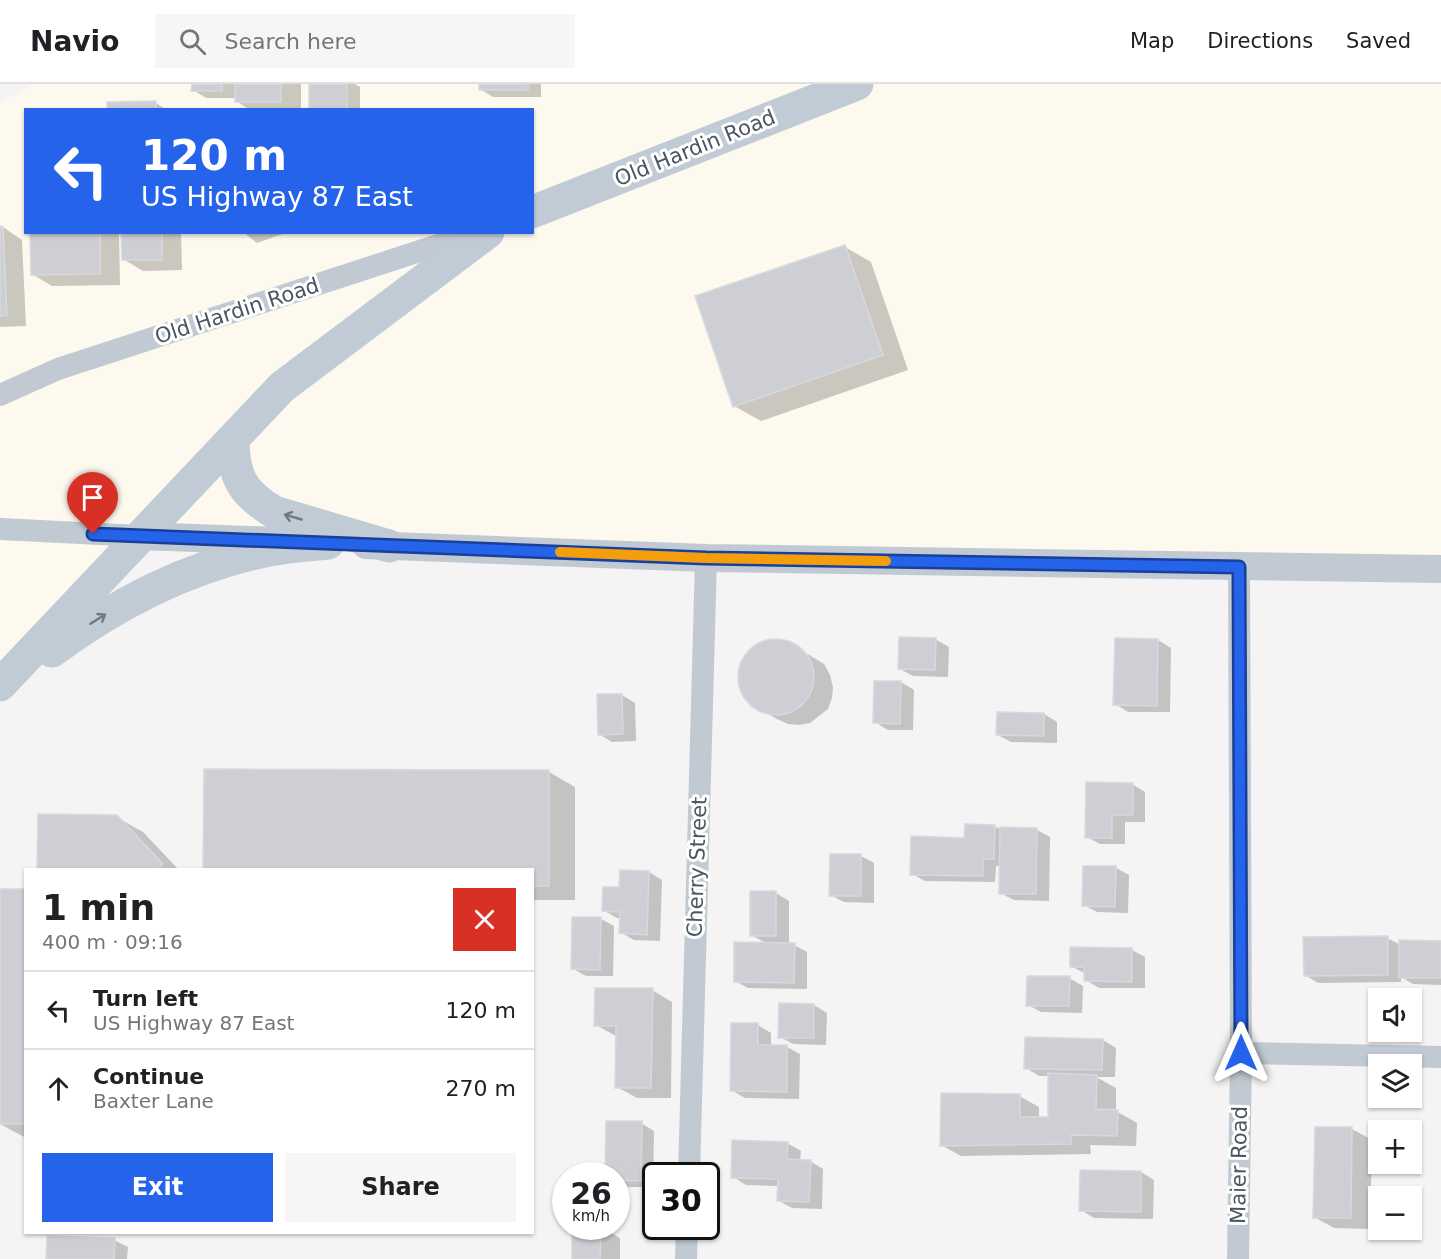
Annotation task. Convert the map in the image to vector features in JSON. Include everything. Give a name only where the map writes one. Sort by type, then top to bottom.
[{"type":"main road","name":"Old Hardin Road","points":[[534,211],[856,84]]},
{"type":"main road","points":[[0,685],[282,387],[485,234]]},
{"type":"main road","points":[[233,439],[233,459],[237,473],[246,490],[262,504],[274,512],[389,546]]},
{"type":"main road","points":[[0,690],[81,629],[156,588],[210,565],[245,555],[272,549],[328,543]]},
{"type":"street","name":"Old Hardin Road","points":[[0,395],[58,369],[471,234]]},
{"type":"street","points":[[0,529],[706,558],[1441,569]]},
{"type":"street","name":"Cherry Street","points":[[689,1162],[706,558]]},
{"type":"street","name":"Maier Road","points":[[1238,1259],[1241,1053],[1239,567]]},
{"type":"street","points":[[1241,1053],[1441,1057]]},
{"type":"street","points":[[686,1259],[687,1240]]},
{"type":"shaded area","points":[[33,84],[1441,84],[1441,569],[140,536],[0,685],[0,103]]},
{"type":"building","points":[[192,84],[222,84],[222,91],[191,91]]},
{"type":"building","points":[[235,84],[281,84],[281,102],[235,102]]},
{"type":"building","points":[[309,84],[347,84],[347,108],[309,108]]},
{"type":"building","points":[[479,84],[528,84],[528,90],[479,90]]},
{"type":"building","points":[[156,101],[156,108],[107,108],[107,102]]},
{"type":"building","points":[[0,227],[3,227],[7,315],[0,316]]},
{"type":"building","points":[[30,234],[100,234],[100,274],[31,275]]},
{"type":"building","points":[[121,234],[162,234],[162,260],[122,260]]},
{"type":"building","points":[[845,245],[883,355],[733,407],[695,296]]},
{"type":"building","points":[[899,637],[936,638],[935,670],[898,669]]},
{"type":"building","points":[[1115,638],[1158,639],[1157,706],[1113,705]]},
{"type":"building","points":[[776,639],[790,642],[803,650],[811,663],[814,677],[811,691],[803,704],[790,712],[776,715],[762,712],[749,704],[741,691],[738,677],[741,663],[749,650],[762,642]]},
{"type":"building","points":[[874,681],[901,681],[900,724],[873,723]]},
{"type":"building","points":[[597,694],[622,694],[623,734],[598,735]]},
{"type":"building","points":[[997,712],[1044,713],[1044,736],[996,735]]},
{"type":"building","points":[[204,769],[549,770],[549,886],[534,886],[534,868],[203,868]]},
{"type":"building","points":[[1086,782],[1133,783],[1133,815],[1112,815],[1112,838],[1085,838]]},
{"type":"building","points":[[38,814],[117,815],[163,864],[158,868],[37,868]]},
{"type":"building","points":[[965,824],[995,825],[994,859],[983,859],[983,876],[910,875],[911,836],[964,838]]},
{"type":"building","points":[[1000,827],[1037,828],[1036,894],[999,894]]},
{"type":"building","points":[[830,854],[861,854],[861,896],[829,896]]},
{"type":"building","points":[[1083,866],[1116,866],[1115,907],[1082,906]]},
{"type":"building","points":[[620,870],[649,871],[647,935],[619,933],[620,912],[602,911],[603,887],[619,887]]},
{"type":"building","points":[[0,889],[24,889],[24,1124],[0,1124]]},
{"type":"building","points":[[750,891],[776,891],[776,936],[750,936]]},
{"type":"building","points":[[572,917],[601,917],[600,970],[571,969]]},
{"type":"building","points":[[1388,936],[1388,975],[1304,976],[1303,937]]},
{"type":"building","points":[[1399,940],[1441,941],[1441,978],[1399,978]]},
{"type":"building","points":[[734,942],[795,943],[794,983],[734,982]]},
{"type":"building","points":[[1070,947],[1132,948],[1132,982],[1084,981],[1084,967],[1070,967]]},
{"type":"building","points":[[1027,976],[1070,976],[1069,1006],[1026,1006]]},
{"type":"building","points":[[595,988],[653,988],[651,1088],[615,1088],[616,1026],[594,1026]]},
{"type":"building","points":[[779,1003],[814,1004],[814,1038],[778,1038]]},
{"type":"building","points":[[731,1023],[758,1023],[758,1045],[787,1045],[787,1092],[730,1091]]},
{"type":"building","points":[[1025,1037],[1103,1039],[1102,1070],[1024,1069]]},
{"type":"building","points":[[1048,1073],[1097,1075],[1096,1109],[1118,1110],[1117,1136],[1071,1135],[1071,1144],[940,1146],[941,1093],[1020,1094],[1020,1117],[1048,1117]]},
{"type":"building","points":[[606,1121],[642,1121],[641,1181],[630,1181],[630,1162],[605,1162]]},
{"type":"building","points":[[1315,1127],[1352,1127],[1351,1218],[1313,1218]]},
{"type":"building","points":[[732,1140],[788,1142],[787,1159],[811,1160],[809,1202],[777,1201],[778,1179],[731,1178]]},
{"type":"building","points":[[1080,1170],[1141,1171],[1141,1212],[1079,1211]]},
{"type":"building","points":[[47,1236],[115,1238],[114,1259],[46,1259]]},
{"type":"building","points":[[572,1240],[601,1240],[600,1259],[572,1259]]},
{"type":"slow traffic","points":[[560,552],[706,558],[886,561]]},
{"type":"route","points":[[93,534],[706,558],[1239,567],[1241,1053]]}]
